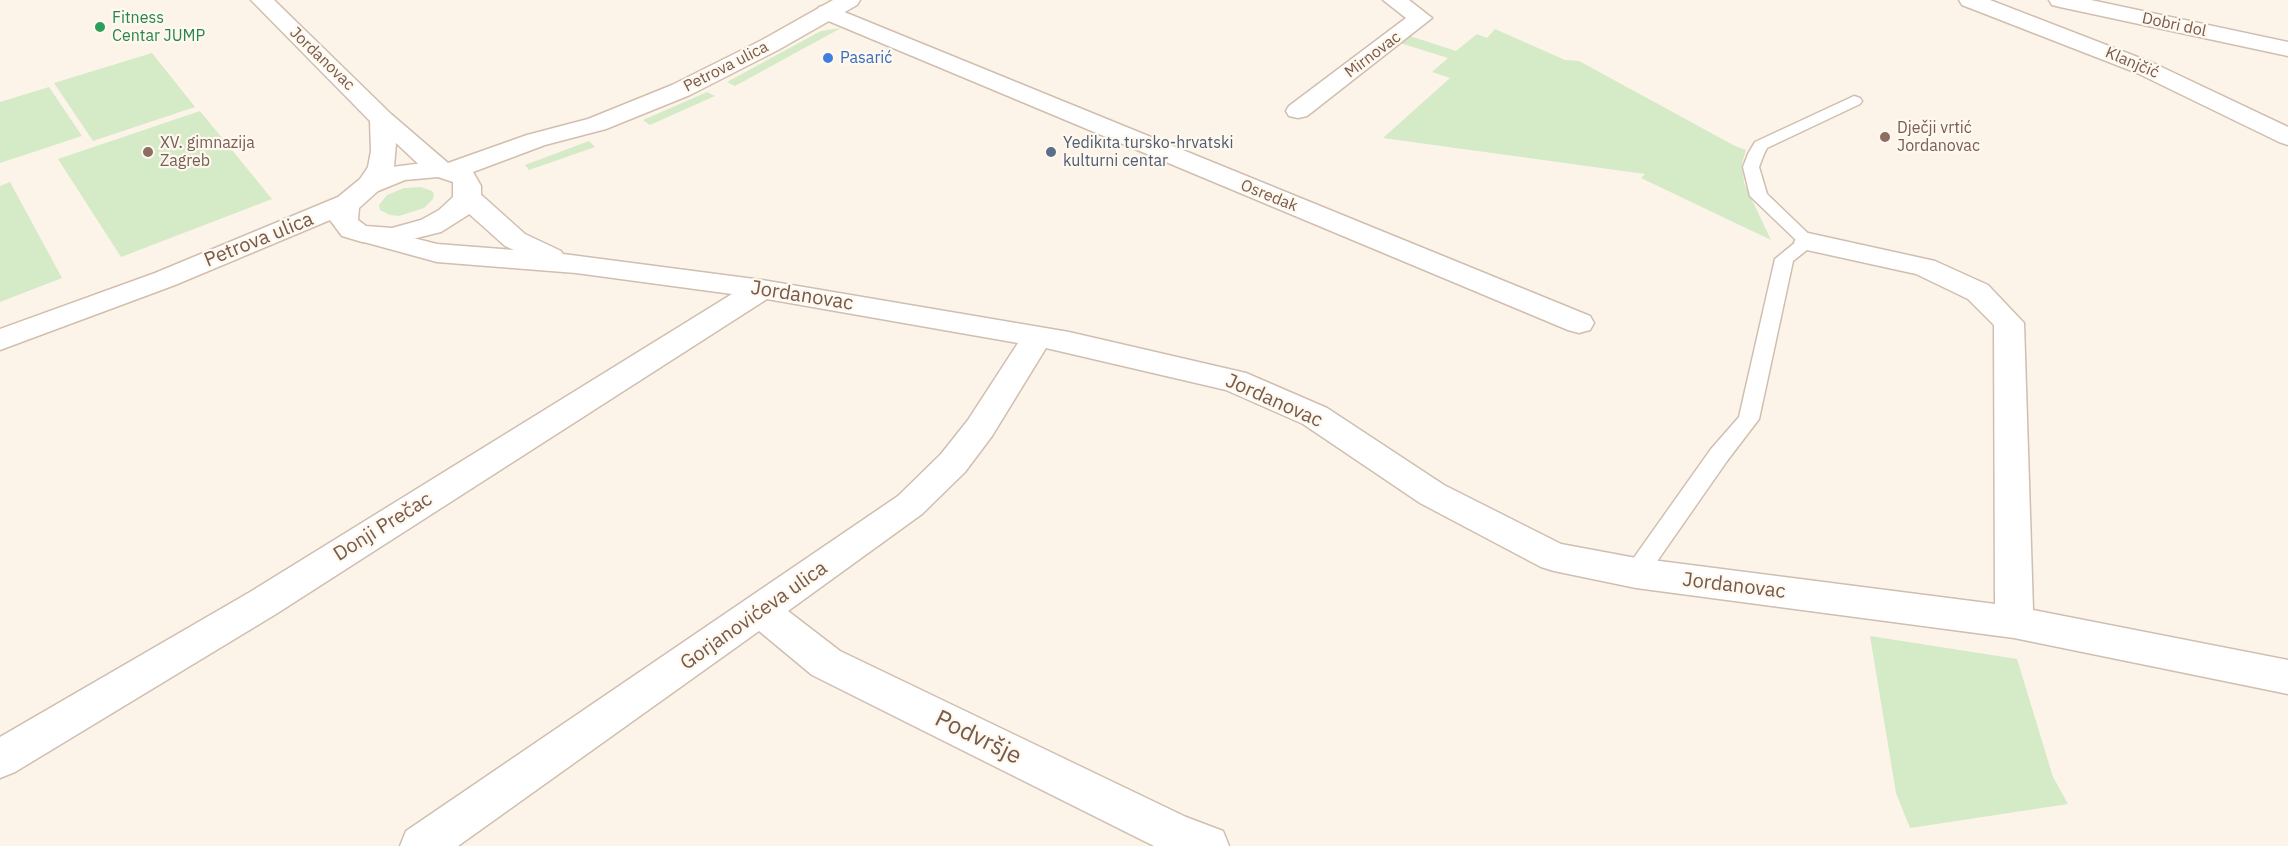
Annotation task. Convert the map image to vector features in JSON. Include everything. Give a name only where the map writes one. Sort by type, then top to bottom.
[{"type":"street","name":"Jordanovac","points":[[262,0],[382,119],[456,181],[515,240],[537,252],[576,264]]},
{"type":"street","name":"Mirnovac","points":[[1298,111],[1421,18],[1394,0]]},
{"type":"street","name":"Klanjčić","points":[[1970,0],[2145,68],[2288,137]]},
{"type":"street","name":"Dobri dol","points":[[2060,0],[2288,49]]},
{"type":"street","name":"Petrova ulica","points":[[0,340],[169,277],[358,223],[392,236],[431,226],[461,207],[456,181],[511,163],[712,75],[838,6]]},
{"type":"street","name":"Osredak","points":[[838,6],[1579,323]]},
{"type":"street","points":[[358,223],[369,185],[381,166],[384,151],[382,119]]},
{"type":"street","points":[[369,185],[400,173],[456,181]]},
{"type":"street","name":"Jordanovac","points":[[358,223],[402,245],[437,253],[576,264],[762,289],[1069,342],[1235,381],[1315,416],[1432,494],[1554,557],[1636,573],[2014,622],[2288,677]]},
{"type":"street","points":[[1809,242],[1925,267],[1978,292],[2010,323],[2014,622]]},
{"type":"street","name":"Donji Prečac","points":[[0,759],[263,603],[762,289]]},
{"type":"street","name":"Gorjanovićeva ulica","points":[[422,846],[910,505],[953,463],[980,428],[1038,337]]},
{"type":"street","name":"Podvršje","points":[[762,610],[826,663],[1182,842]]},
{"type":"lane","points":[[1636,573],[1719,454],[1749,419],[1785,259],[1809,242],[1759,196],[1753,182],[1751,167],[1761,145],[1854,101]]},
{"type":"green space","points":[[841,28],[735,86],[727,82],[821,31]]},
{"type":"green space","points":[[1495,29],[1565,60],[1579,61],[1746,150],[1742,163],[1744,183],[1771,240],[1641,178],[1645,174],[1383,138],[1450,78],[1432,72],[1448,58],[1400,43],[1410,36],[1456,51],[1477,34],[1487,38]]},
{"type":"green space","points":[[152,53],[195,107],[93,141],[54,83]]},
{"type":"green space","points":[[49,87],[82,136],[0,163],[0,102]]},
{"type":"green space","points":[[707,92],[715,96],[650,125],[643,120]]},
{"type":"green space","points":[[200,111],[272,199],[121,257],[58,159]]},
{"type":"green space","points":[[589,141],[595,147],[529,170],[525,165]]},
{"type":"green space","points":[[10,182],[62,278],[0,302],[0,186]]},
{"type":"green space","points":[[421,187],[434,194],[433,199],[424,208],[399,216],[380,210],[379,205],[387,195],[404,188]]},
{"type":"green space","points":[[1870,636],[2017,659],[2053,777],[2068,804],[1910,828],[1896,793]]},
{"type":"place","name":"Fitness Centar JUMP","points":[[100,27]]},
{"type":"place","name":"Pasarić","points":[[828,58]]},
{"type":"place","name":"Dječji vrtić Jordanovac","points":[[1885,137]]},
{"type":"place","name":"XV. gimnazija Zagreb","points":[[148,152]]},
{"type":"place","name":"Yedikıta tursko-hrvatski kulturni centar","points":[[1051,152]]}]
